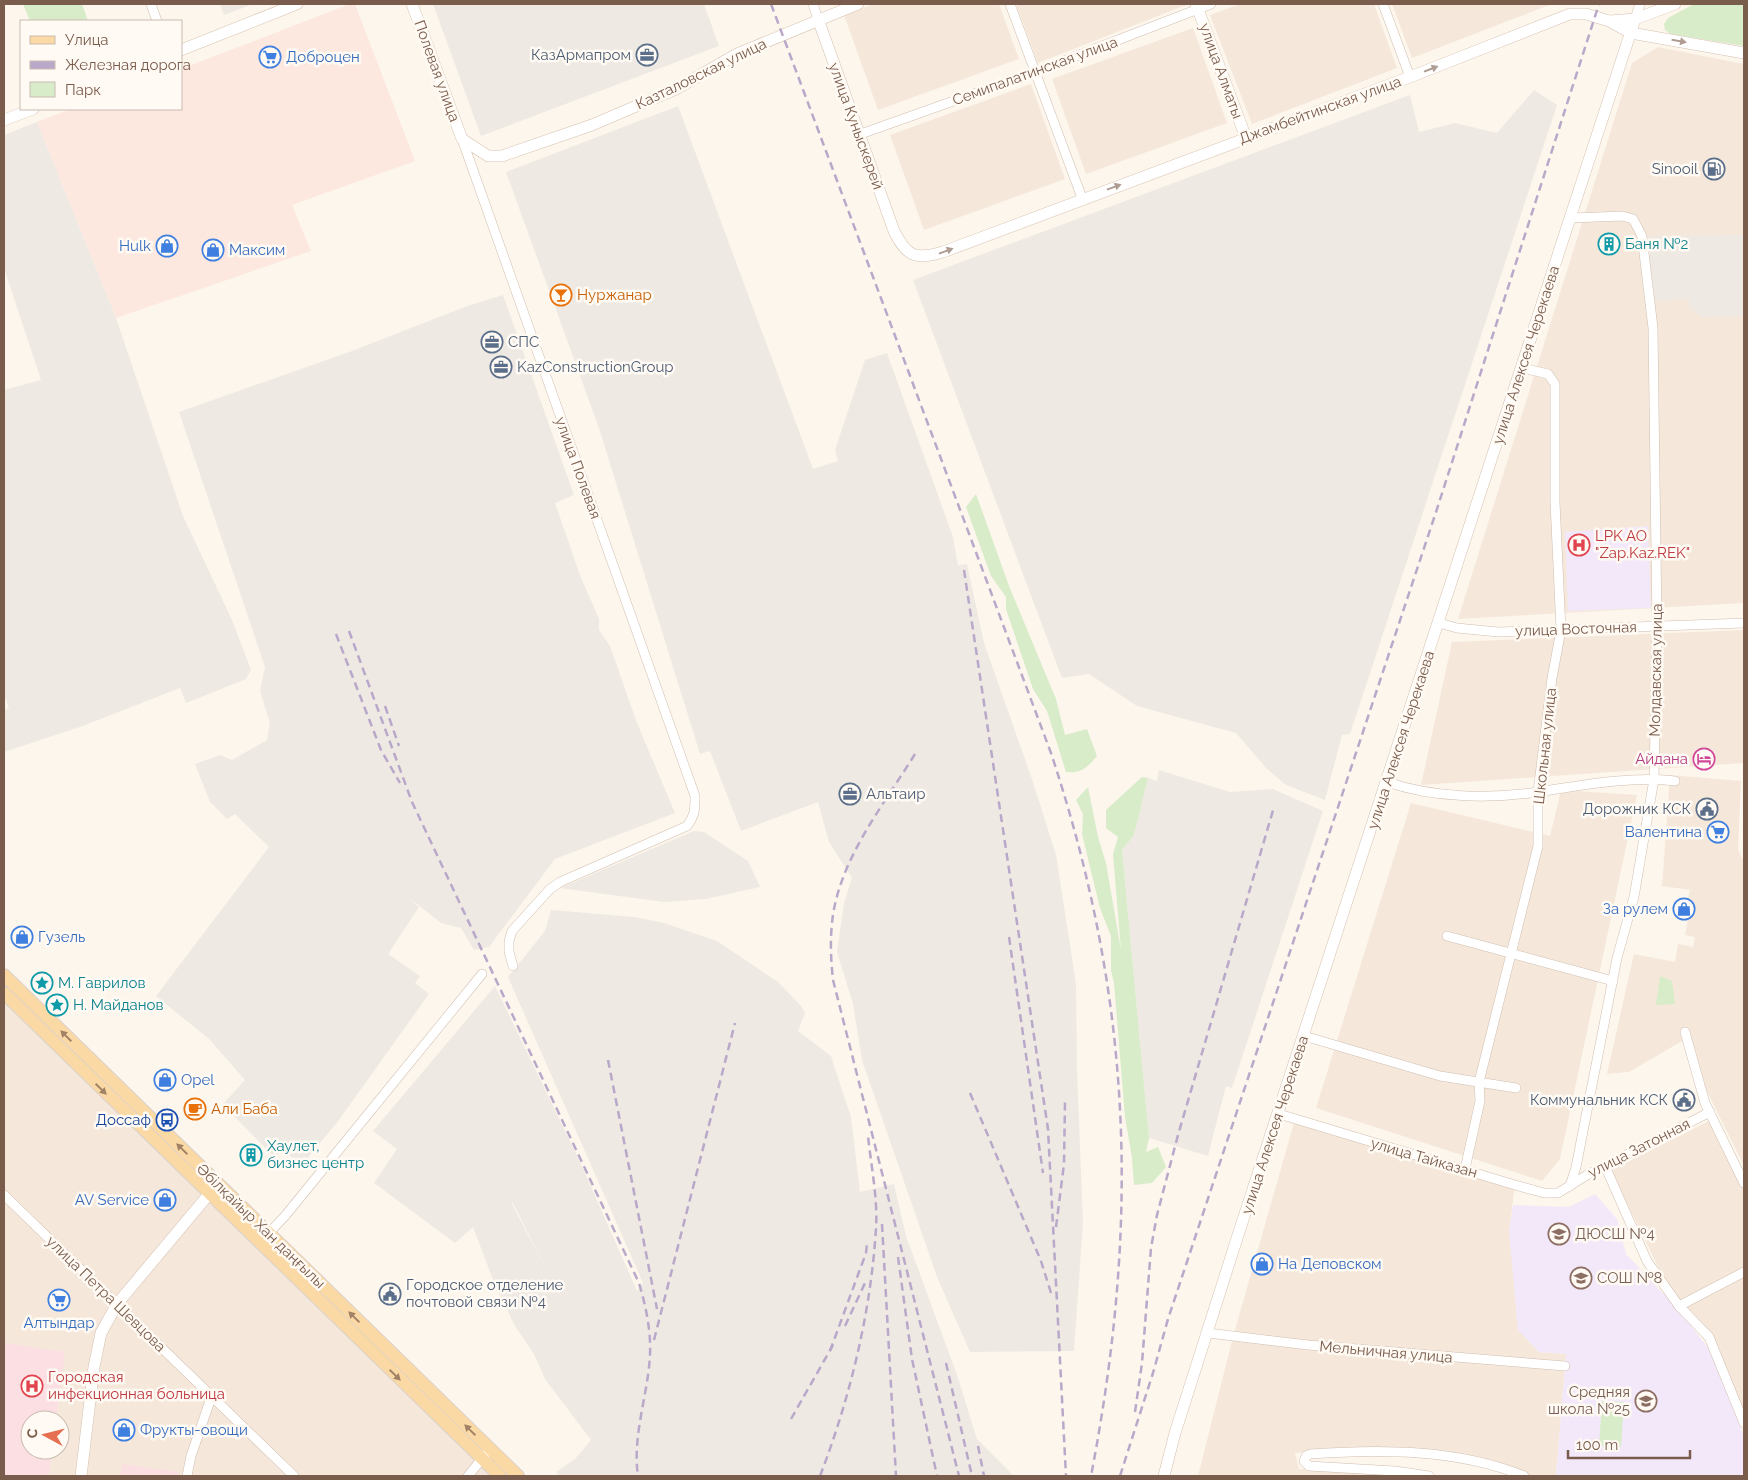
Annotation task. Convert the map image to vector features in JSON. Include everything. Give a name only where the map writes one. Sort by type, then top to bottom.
[{"type":"main road","name":"Әбілқайыр Хан даңғылы","points":[[4,975],[217,1183],[264,1238]]},
{"type":"main road","name":"Әбілқайыр Хан даңғылы","points":[[4,993],[210,1194],[264,1238],[486,1454],[518,1476]]},
{"type":"main road","name":"Әбілқайыр Хан даңғылы","points":[[486,1454],[500,1476]]},
{"type":"street","points":[[151,4],[157,20]]},
{"type":"street","points":[[182,50],[297,4]]},
{"type":"street","name":"Полевая улица","points":[[412,4],[462,139]]},
{"type":"street","name":"улица Куныскерей","points":[[813,4],[858,135],[902,247]]},
{"type":"street","name":"Казталовская улица","points":[[462,139],[488,156],[502,156],[532,147],[676,89],[737,54],[858,4]]},
{"type":"street","points":[[1010,4],[1082,198]]},
{"type":"street","name":"Семипалатинская улица","points":[[858,135],[1035,72],[1197,6],[1211,4]]},
{"type":"street","points":[[1383,4],[1410,77]]},
{"type":"street","points":[[1577,4],[1586,14]]},
{"type":"street","name":"улица Алексея Черекаева","points":[[1164,1476],[1175,1432],[1572,218],[1640,4]]},
{"type":"street","points":[[1609,21],[1635,19],[1675,4]]},
{"type":"street","name":"улица Алматы","points":[[1197,6],[1246,138]]},
{"type":"street","name":"Джамбейтинская улица","points":[[902,247],[908,254],[930,256],[1410,77],[1539,28],[1570,14],[1586,14],[1609,21],[1631,33],[1744,53]]},
{"type":"street","points":[[4,120],[30,110]]},
{"type":"street","name":"улица Полевая","points":[[462,139],[695,796],[693,819],[687,826],[560,882],[539,899],[512,931],[508,941],[508,952],[513,966]]},
{"type":"street","name":"Молдавская улица","points":[[1570,1186],[1576,1167],[1613,981],[1634,897],[1654,779],[1657,626],[1653,328],[1642,236],[1633,219],[1622,216],[1572,218]]},
{"type":"street","name":"Школьная улица","points":[[1465,1170],[1480,1101],[1479,1082],[1538,846],[1538,792],[1552,678],[1561,630],[1555,502],[1555,384],[1548,374],[1522,368]]},
{"type":"street","name":"улица Восточная","points":[[1439,623],[1457,628],[1498,632],[1744,623]]},
{"type":"street","points":[[1387,782],[1438,793],[1486,795],[1538,792],[1569,785],[1654,779],[1674,781]]},
{"type":"street","points":[[1447,936],[1512,952],[1613,981]]},
{"type":"street","points":[[264,1238],[482,974]]},
{"type":"street","points":[[1685,1032],[1697,1080],[1710,1112],[1744,1182]]},
{"type":"street","points":[[1304,1036],[1440,1076],[1516,1088]]},
{"type":"street","name":"улица Затонная","points":[[1570,1186],[1710,1112]]},
{"type":"street","name":"улица Тайказан","points":[[1279,1114],[1544,1193],[1558,1193],[1570,1186]]},
{"type":"street","points":[[1605,1166],[1647,1261],[1679,1306],[1709,1337],[1744,1423]]},
{"type":"street","points":[[81,1476],[94,1367],[101,1332],[117,1304],[210,1194],[217,1183]]},
{"type":"street","name":"улица Петра Шевцова","points":[[4,1195],[294,1476]]},
{"type":"street","points":[[1679,1306],[1744,1272]]},
{"type":"street","name":"Мельничная улица","points":[[1208,1333],[1308,1345],[1565,1366]]},
{"type":"street","points":[[187,1476],[194,1446],[212,1395]]},
{"type":"street","points":[[1429,1476],[1395,1471],[1309,1466],[1304,1461],[1306,1456],[1310,1454],[1351,1451],[1390,1452],[1491,1465],[1524,1476]]},
{"type":"street","points":[[468,1476],[486,1454]]},
{"type":"shaded area","points":[[220,4],[253,4],[224,15]]},
{"type":"shaded area","points":[[350,4],[355,4],[415,161],[292,205],[311,251],[116,318],[37,122],[68,110],[182,110],[182,69]]},
{"type":"shaded area","points":[[433,4],[704,4],[719,46],[481,136]]},
{"type":"shaded area","points":[[874,4],[999,4],[1019,59],[878,110],[844,15]]},
{"type":"shaded area","points":[[1016,4],[1185,4],[1186,5],[1038,63]]},
{"type":"shaded area","points":[[1240,4],[1374,4],[1397,68],[1252,124],[1210,15]]},
{"type":"shaded area","points":[[1392,4],[1552,4],[1412,58]]},
{"type":"shaded area","points":[[1193,28],[1227,123],[1086,174],[1052,79]]},
{"type":"shaded area","points":[[1658,47],[1744,64],[1744,603],[1458,619],[1632,63]]},
{"type":"shaded area","points":[[1031,84],[1065,179],[924,230],[890,135]]},
{"type":"shaded area","points":[[1534,90],[1557,105],[1350,734],[1342,735],[1325,800],[1286,785],[1267,769],[1236,733],[1137,706],[1089,674],[1062,678],[913,280],[1410,95],[1419,132],[1455,123],[1497,133]]},
{"type":"shaded area","points":[[678,106],[813,469],[838,461],[835,450],[865,360],[887,353],[953,537],[958,565],[967,564],[984,643],[1033,782],[1056,855],[1076,984],[1077,1070],[1083,1223],[1074,1351],[970,1352],[937,1277],[862,1060],[853,1004],[837,952],[844,903],[852,878],[829,842],[818,802],[741,831],[710,751],[700,754],[599,428],[506,172]]},
{"type":"shaded area","points":[[37,122],[116,318],[183,516],[232,620],[251,670],[246,679],[186,703],[180,688],[80,727],[4,752],[4,710],[9,708],[4,695],[4,390],[41,380],[4,268],[4,135]]},
{"type":"shaded area","points":[[1744,235],[1744,316],[1702,317],[1689,308],[1689,299],[1652,301],[1649,236]]},
{"type":"shaded area","points":[[503,295],[574,495],[555,503],[580,575],[599,619],[599,630],[610,646],[637,723],[675,813],[555,859],[489,947],[474,950],[461,928],[441,923],[407,896],[419,907],[388,954],[420,976],[415,983],[429,994],[339,1120],[301,1166],[283,1149],[275,1158],[225,1107],[223,1104],[245,1080],[209,1039],[156,996],[269,847],[235,814],[227,819],[210,802],[195,764],[220,755],[232,760],[267,740],[270,723],[260,691],[265,667],[179,412],[352,351],[467,306]]},
{"type":"shaded area","points":[[1648,526],[1651,608],[1568,611],[1565,532]]},
{"type":"shaded area","points":[[1744,630],[1744,763],[1421,785],[1452,642]]},
{"type":"shaded area","points":[[1159,770],[1230,792],[1273,789],[1323,811],[1232,1088],[1226,1086],[1208,1156],[1149,1138],[1122,850],[1134,835],[1148,778],[1157,781]]},
{"type":"shaded area","points":[[1670,775],[1741,781],[1738,849],[1744,862],[1744,1166],[1682,1041],[1629,1072],[1607,1074],[1634,954],[1675,962],[1678,944],[1693,947],[1695,937],[1685,935],[1692,900],[1688,899],[1690,890],[1662,886]]},
{"type":"shaded area","points":[[1561,790],[1637,795],[1560,1159],[1542,1181],[1316,1108],[1411,803],[1550,836]]},
{"type":"shaded area","points":[[694,831],[704,832],[748,861],[760,887],[706,899],[664,902],[560,888]]},
{"type":"shaded area","points":[[551,910],[634,917],[664,923],[717,941],[778,982],[801,1006],[805,1013],[798,1031],[831,1056],[851,1117],[860,1192],[894,1184],[906,1236],[957,1375],[977,1439],[1014,1476],[560,1476],[556,1472],[575,1459],[591,1440],[545,1379],[534,1354],[515,1326],[495,1285],[473,1227],[455,1243],[374,1183],[397,1149],[373,1131],[495,986],[581,1164],[637,1291],[643,1283],[508,977],[545,931]],"holes":[[[513,1203],[547,1271],[512,1204]]]},
{"type":"shaded area","points":[[4,993],[500,1476],[4,1476]]},
{"type":"shaded area","points":[[1295,1119],[1515,1185],[1509,1232],[1539,1352],[1566,1354],[1556,1476],[1529,1476],[1491,1460],[1387,1450],[1351,1449],[1295,1453],[1299,1469],[1420,1476],[1198,1476],[1233,1337]]},
{"type":"shaded area","points":[[1713,1119],[1744,1185],[1744,1413],[1709,1337],[1674,1300],[1611,1170]]},
{"type":"shaded area","points":[[1595,1194],[1617,1219],[1626,1254],[1682,1314],[1708,1348],[1744,1436],[1744,1476],[1556,1476],[1566,1354],[1539,1352],[1518,1330],[1509,1232],[1513,1205],[1569,1207]]},
{"type":"shaded area","name":"Городская инфекционная больница","points":[[4,1343],[65,1352],[57,1410],[20,1410],[20,1460],[51,1460],[49,1476],[4,1476]]},
{"type":"shaded area","points":[[122,1464],[179,1472],[179,1476],[121,1476]]},
{"type":"green space","points":[[23,4],[82,4],[88,20],[30,20]]},
{"type":"green space","points":[[1694,4],[1744,4],[1744,46],[1671,34],[1665,30],[1664,24],[1668,18]]},
{"type":"green space","points":[[976,494],[1009,586],[1056,699],[1065,735],[1087,729],[1097,756],[1080,771],[1066,772],[1047,711],[1033,689],[1006,609],[1006,597],[991,576],[966,507]]},
{"type":"green space","points":[[1142,777],[1148,778],[1134,835],[1122,850],[1149,1138],[1146,1152],[1158,1147],[1166,1167],[1152,1183],[1134,1185],[1132,1158],[1125,1117],[1114,983],[1111,971],[1111,936],[1100,908],[1082,834],[1083,814],[1076,800],[1088,787],[1098,837],[1106,863],[1121,950],[1113,854],[1118,837],[1106,828],[1106,810]]},
{"type":"green space","points":[[1660,976],[1672,981],[1675,1004],[1656,1005]]},
{"type":"green space","points":[[1602,1401],[1624,1402],[1621,1447],[1599,1446]]},
{"type":"railway","points":[[771,4],[1051,753],[1078,845],[1099,935],[1113,1024],[1120,1112],[1121,1201],[1117,1290],[1107,1382],[1091,1476]]},
{"type":"railway","points":[[1120,1476],[1168,1319],[1437,509],[1599,4]]},
{"type":"railway","points":[[964,570],[1048,1129],[1066,1476]]},
{"type":"railway","points":[[349,631],[412,802],[639,1283],[648,1319],[650,1355],[637,1446],[638,1476]]},
{"type":"railway","points":[[336,634],[381,750],[400,783]]},
{"type":"railway","points":[[385,706],[399,746]]},
{"type":"railway","points":[[915,754],[876,814],[852,856],[836,900],[832,923],[831,959],[833,980],[959,1476]]},
{"type":"railway","points":[[1135,1412],[1142,1363],[1151,1248],[1157,1215],[1178,1135],[1274,807]]},
{"type":"railway","points":[[1009,937],[1043,1173]]},
{"type":"railway","points":[[654,1340],[735,1023]]},
{"type":"railway","points":[[608,1060],[657,1309]]},
{"type":"railway","points":[[970,1093],[1041,1261],[1051,1293]]},
{"type":"railway","points":[[1056,1227],[1064,1164],[1065,1102]]},
{"type":"railway","points":[[820,1476],[850,1385],[869,1291],[876,1217],[868,1136]]},
{"type":"railway","points":[[882,1224],[896,1476]]},
{"type":"railway","points":[[830,1351],[866,1253],[867,1243]]},
{"type":"railway","points":[[898,1257],[912,1359],[937,1476]]},
{"type":"railway","points":[[845,1326],[865,1283]]},
{"type":"railway","points":[[791,1419],[833,1345]]},
{"type":"railway","points":[[946,1363],[972,1476]]},
{"type":"railway","points":[[978,1446],[984,1476]]},
{"type":"place","name":"КазАрмапром","points":[[647,55]]},
{"type":"place","name":"Доброцен","points":[[270,57]]},
{"type":"place","name":"Sinooil","points":[[1714,169]]},
{"type":"place","name":"Баня №2","points":[[1609,244]]},
{"type":"place","name":"Hulk","points":[[167,246]]},
{"type":"place","name":"Максим","points":[[213,250]]},
{"type":"place","name":"Нуржанар","points":[[561,295]]},
{"type":"place","name":"СПС","points":[[492,342]]},
{"type":"place","name":"KazConstructionGroup","points":[[501,367]]},
{"type":"place","name":"LPK AO \"Zap.Kaz.REK\"","points":[[1579,545]]},
{"type":"place","name":"Айдана","points":[[1704,759]]},
{"type":"place","name":"Альтаир","points":[[850,794]]},
{"type":"place","name":"Дорожник КСК","points":[[1707,809]]},
{"type":"place","name":"Валентина","points":[[1718,832]]},
{"type":"place","name":"За рулем","points":[[1684,909]]},
{"type":"place","name":"Гузель","points":[[22,937]]},
{"type":"place","name":"М. Гаврилов","points":[[42,983]]},
{"type":"place","name":"Н. Майданов","points":[[57,1005]]},
{"type":"place","name":"Opel","points":[[165,1080]]},
{"type":"place","name":"Коммунальник КСК","points":[[1684,1100]]},
{"type":"place","name":"Али Баба","points":[[195,1109]]},
{"type":"place","name":"Доссаф","points":[[167,1120]]},
{"type":"place","name":"Хаулет, бизнес центр","points":[[251,1155]]},
{"type":"place","name":"AV Service","points":[[165,1200]]},
{"type":"place","name":"ДЮСШ №4","points":[[1559,1234]]},
{"type":"place","name":"На Деповском","points":[[1262,1264]]},
{"type":"place","name":"СОШ №8","points":[[1581,1278]]},
{"type":"place","name":"Городское отделение почтовой связи №4","points":[[390,1294]]},
{"type":"place","name":"Алтындар","points":[[59,1300]]},
{"type":"place","name":"Городская инфекционная больница","points":[[32,1386]]},
{"type":"place","name":"Средняя школа №25","points":[[1646,1401]]},
{"type":"place","name":"Фрукты-овощи","points":[[124,1430]]}]
